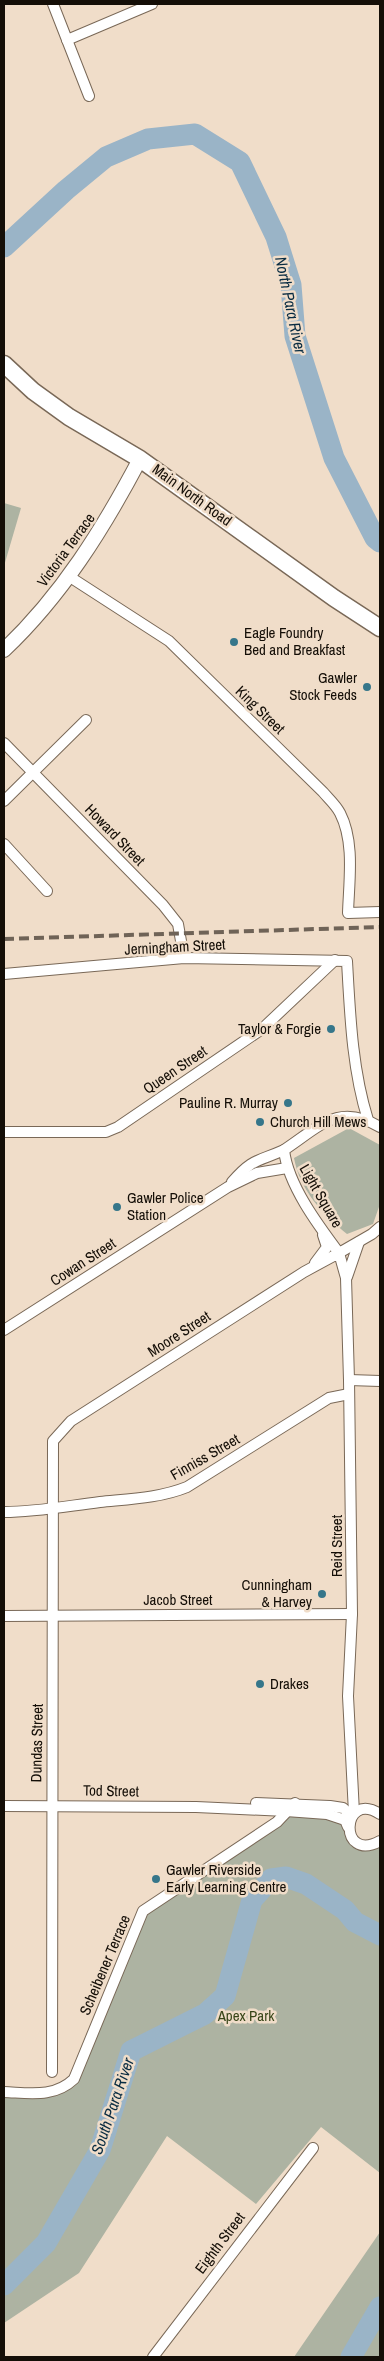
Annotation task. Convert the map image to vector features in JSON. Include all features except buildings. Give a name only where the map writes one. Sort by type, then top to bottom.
[{"type":"main road","name":"Main North Road","points":[[4,364],[33,391],[69,417],[140,459],[334,598],[380,628]]},
{"type":"street","points":[[52,4],[89,96]]},
{"type":"street","points":[[67,40],[152,4]]},
{"type":"street","name":"Victoria Terrace","points":[[4,650],[70,577],[109,517],[140,459]]},
{"type":"street","name":"King Street","points":[[70,577],[169,641],[323,792],[339,811],[346,826],[349,842],[348,914],[380,912]]},
{"type":"street","points":[[4,801],[86,720]]},
{"type":"street","name":"Howard Street","points":[[4,743],[163,905],[178,924],[184,958]]},
{"type":"street","points":[[4,844],[47,891]]},
{"type":"street","name":"Jerningham Street","points":[[4,974],[184,958],[348,961],[350,1012],[361,1099],[368,1120]]},
{"type":"street","name":"Queen Street","points":[[4,1132],[106,1132],[118,1126],[262,1029],[335,960]]},
{"type":"street","points":[[284,1150],[336,1116],[358,1116],[380,1127]]},
{"type":"street","name":"Light Square","points":[[284,1150],[287,1168],[321,1229],[339,1253]]},
{"type":"street","name":"Cowan Street","points":[[228,1187],[246,1167],[260,1158],[284,1150]]},
{"type":"street","name":"Cowan Street","points":[[4,1330],[228,1187],[257,1173],[287,1168]]},
{"type":"street","points":[[339,1253],[380,1227]]},
{"type":"street","name":"Moore Street","points":[[304,1272],[320,1260],[326,1247],[321,1229]]},
{"type":"street","name":"Reid Street","points":[[346,1278],[359,1242]]},
{"type":"street","name":"Moore Street","points":[[71,1421],[304,1272],[339,1253]]},
{"type":"street","name":"Reid Street","points":[[339,1253],[346,1278],[349,1380],[352,1614],[348,1696],[353,1815]]},
{"type":"street","points":[[349,1380],[380,1381]]},
{"type":"street","name":"Finniss Street","points":[[4,1512],[41,1512],[170,1494],[188,1487],[330,1398],[349,1394]]},
{"type":"street","name":"Dundas Street","points":[[52,2072],[53,1441],[71,1421]]},
{"type":"street","name":"Jacob Street","points":[[4,1616],[352,1614]]},
{"type":"street","name":"Tod Street","points":[[218,1808],[250,1803],[295,1803],[343,1808],[353,1815]]},
{"type":"street","name":"Scheibener Terrace","points":[[4,2092],[51,2094],[64,2088],[74,2079],[144,1912],[277,1822],[295,1803]]},
{"type":"street","name":"Tod Street","points":[[4,1806],[218,1808],[327,1814],[344,1820],[351,1837],[360,1844],[367,1846],[380,1841]]},
{"type":"street","points":[[348,1827],[353,1815],[368,1808],[380,1814]]},
{"type":"street","name":"Eighth Street","points":[[153,2357],[253,2224],[314,2148]]},
{"type":"green space","points":[[4,503],[21,508],[4,566]]},
{"type":"green space","points":[[349,1128],[380,1145],[380,1204],[373,1224],[347,1234],[313,1200],[301,1181],[294,1158]]},
{"type":"green space","name":"Apex Park","points":[[286,1811],[345,1820],[354,1840],[380,1841],[380,2173],[321,2127],[256,2204],[167,2136],[79,2273],[4,2323],[4,2092],[51,2094],[74,2079],[143,1911]]},
{"type":"green space","points":[[380,2232],[380,2357],[294,2357]]},
{"type":"waterway","name":"North Para River","points":[[4,247],[66,190],[106,157],[148,139],[195,134],[240,162],[276,237],[291,285],[295,336],[334,458],[375,538],[380,542]]},
{"type":"waterway","name":"South Para River","points":[[4,2285],[46,2243],[100,2150],[131,2051],[205,2014],[225,1996],[252,1900],[271,1879],[286,1877],[306,1884],[345,1910],[355,1922],[380,1935]]},
{"type":"waterway","name":"South Para River","points":[[351,2357],[380,2307]]},
{"type":"railway","points":[[4,939],[380,927]]},
{"type":"place","name":"Eagle Foundry Bed and Breakfast","points":[[234,642]]},
{"type":"place","name":"Gawler Stock Feeds","points":[[367,687]]},
{"type":"place","name":"Taylor & Forgie","points":[[331,1029]]},
{"type":"place","name":"Pauline R. Murray","points":[[288,1103]]},
{"type":"place","name":"Church Hill Mews","points":[[260,1122]]},
{"type":"place","name":"Gawler Police Station","points":[[117,1207]]},
{"type":"place","name":"Cunningham & Harvey","points":[[322,1594]]},
{"type":"place","name":"Drakes","points":[[260,1684]]},
{"type":"place","name":"Gawler Riverside Early Learning Centre","points":[[156,1879]]}]
